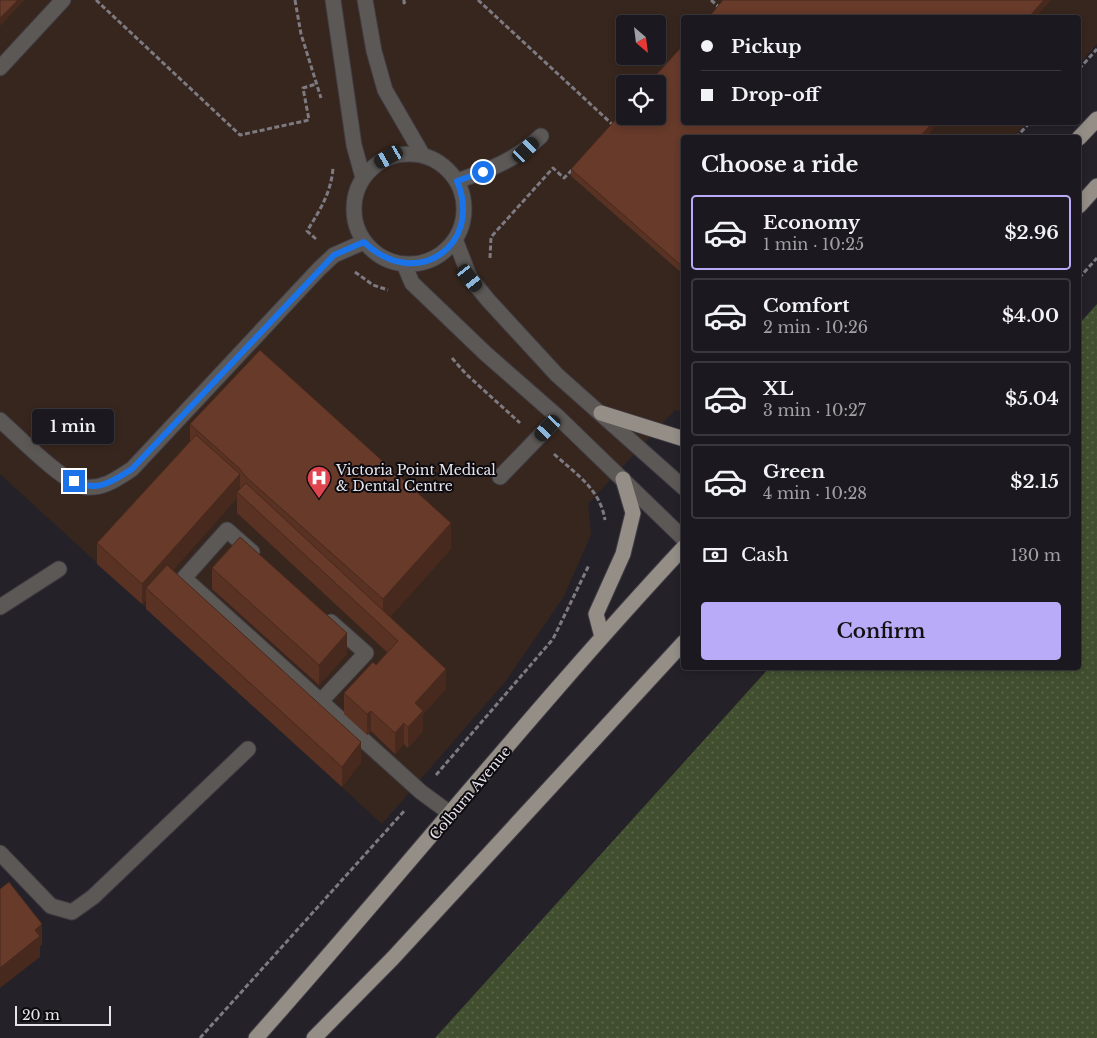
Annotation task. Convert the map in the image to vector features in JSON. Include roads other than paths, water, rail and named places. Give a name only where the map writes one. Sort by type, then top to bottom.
[{"type":"main road","points":[[1081,136],[1097,120]]},
{"type":"main road","points":[[1081,204],[1097,186]]},
{"type":"main road","points":[[601,413],[681,439]]},
{"type":"main road","points":[[602,637],[596,614],[624,554],[633,513],[623,479]]},
{"type":"main road","name":"Colburn Avenue","points":[[256,1038],[602,637],[681,550]]},
{"type":"main road","points":[[314,1038],[393,958],[681,645]]},
{"type":"street","points":[[0,68],[63,0]]},
{"type":"street","points":[[333,0],[354,146],[363,178]]},
{"type":"street","points":[[365,0],[374,51],[385,90],[422,154]]},
{"type":"street","points":[[457,181],[496,168],[526,150],[541,136]]},
{"type":"street","points":[[405,154],[422,154],[436,160],[448,169],[457,181],[463,195],[462,225],[455,239],[446,250],[433,258],[419,263],[404,264],[389,260],[375,253],[364,242],[356,227],[354,210],[356,193],[363,178],[374,166],[389,157],[405,154]]},
{"type":"street","points":[[455,239],[470,278],[488,300],[557,375],[681,485]]},
{"type":"street","points":[[0,420],[63,476],[85,487],[109,484],[132,469],[334,255],[364,242]]},
{"type":"street","points":[[404,264],[412,283],[558,417],[681,536]]},
{"type":"street","points":[[500,477],[558,417]]},
{"type":"street","points":[[264,562],[227,530],[184,578],[421,792],[451,814]]},
{"type":"street","points":[[0,607],[59,569]]},
{"type":"street","points":[[321,702],[366,653],[322,614]]},
{"type":"street","points":[[0,855],[51,906],[72,912],[93,897],[248,749]]},
{"type":"place","name":"Victoria Point Medical & Dental Centre","points":[[319,499]]}]
